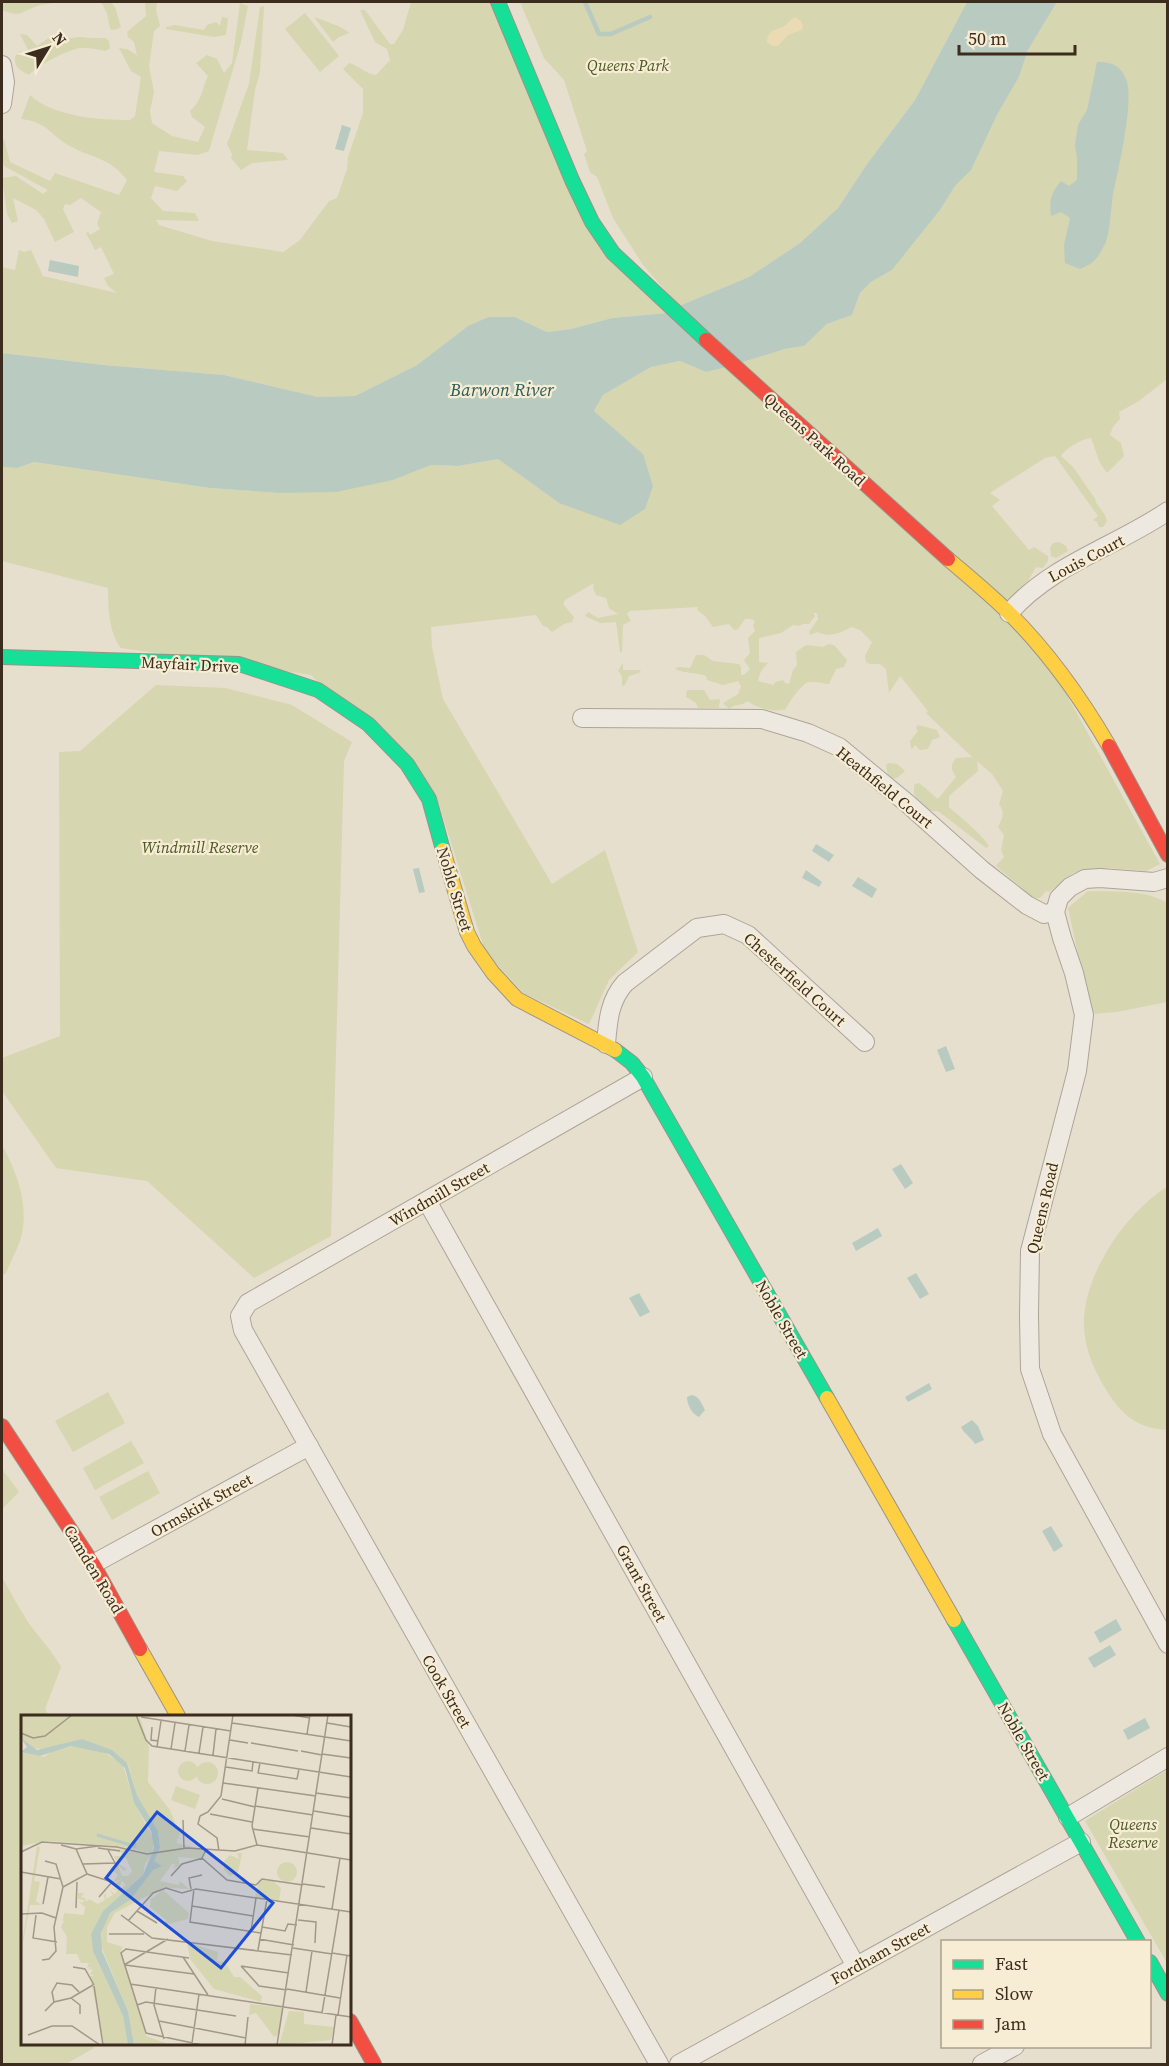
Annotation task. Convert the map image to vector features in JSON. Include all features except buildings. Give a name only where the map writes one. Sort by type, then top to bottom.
[{"type":"street","name":"Queens Park Road","points":[[498,2],[572,180],[592,222],[613,252],[789,417],[1009,613],[1038,643],[1070,683],[1118,764],[1167,855]]},
{"type":"street","points":[[2,65],[5,82],[2,104]]},
{"type":"street","name":"Louis Court","points":[[1009,613],[1037,585],[1057,571],[1126,537],[1167,511]]},
{"type":"street","name":"Mayfair Drive","points":[[2,657],[239,664],[318,690],[368,724],[390,747]]},
{"type":"street","name":"Heathfield Court","points":[[582,718],[762,719],[808,733],[839,747],[982,870],[1027,905],[1044,914],[1056,912]]},
{"type":"street","name":"Noble Street","points":[[390,747],[407,764],[429,799],[467,932],[493,973],[517,999],[606,1044],[632,1063],[643,1077],[1137,1940]]},
{"type":"street","points":[[1056,912],[1059,898],[1070,887],[1085,879],[1154,882],[1167,878]]},
{"type":"street","name":"Queens Road","points":[[1056,912],[1084,1015],[1077,1071],[1030,1251],[1030,1369],[1052,1434],[1167,1644]]},
{"type":"street","name":"Chesterfield Court","points":[[606,1044],[611,1005],[617,992],[625,983],[697,928],[724,924],[748,935],[865,1042]]},
{"type":"street","name":"Windmill Street","points":[[240,1316],[248,1303],[643,1077]]},
{"type":"street","name":"Grant Street","points":[[427,1201],[856,1966]]},
{"type":"street","name":"Cook Street","points":[[240,1316],[243,1330],[659,2064]]},
{"type":"street","name":"Camden Road","points":[[2,1426],[93,1564],[177,1715]]},
{"type":"street","name":"Ormskirk Street","points":[[93,1564],[309,1446]]},
{"type":"street","points":[[1068,1817],[1167,1757]]},
{"type":"street","name":"Fordham Street","points":[[679,2064],[1081,1842]]},
{"type":"street","points":[[1151,1968],[1167,1994]]},
{"type":"street","points":[[351,2024],[374,2064]]},
{"type":"street","points":[[982,2064],[1011,2048]]},
{"type":"green space","points":[[2,2],[56,2],[40,5],[17,14],[2,10]]},
{"type":"green space","points":[[101,2],[111,2],[115,7],[121,27],[115,30],[110,29],[107,13]]},
{"type":"green space","points":[[145,2],[157,2],[156,10],[160,26],[154,31],[149,66],[154,92],[150,111],[152,123],[172,136],[198,142],[205,127],[192,117],[190,111],[200,99],[208,76],[196,63],[207,55],[217,59],[224,73],[232,63],[240,3],[248,6],[241,42],[209,151],[198,155],[159,151],[154,172],[183,176],[187,181],[177,191],[155,186],[151,198],[163,211],[195,213],[199,221],[156,220],[159,225],[212,241],[283,252],[300,240],[329,201],[337,198],[347,169],[348,157],[363,113],[363,89],[343,69],[349,63],[376,75],[390,60],[387,49],[375,42],[360,10],[365,10],[390,44],[394,44],[403,30],[411,2],[491,2],[557,165],[668,313],[612,318],[571,329],[547,332],[515,317],[468,326],[417,365],[355,396],[318,397],[224,375],[104,365],[2,353],[2,267],[15,270],[19,250],[24,252],[31,250],[43,276],[117,293],[108,286],[104,278],[114,274],[101,247],[95,250],[86,233],[90,235],[100,229],[97,224],[101,212],[81,198],[70,205],[65,204],[63,209],[74,232],[55,242],[44,219],[36,210],[13,198],[18,221],[12,223],[7,214],[2,178],[16,176],[43,194],[48,190],[4,166],[2,142],[4,139],[10,162],[50,181],[55,173],[119,195],[127,180],[113,166],[63,142],[38,123],[21,119],[30,95],[51,108],[77,116],[130,120],[135,116],[141,77],[131,71],[119,48],[127,49],[137,55],[134,42],[128,37],[127,32],[146,16]]},
{"type":"green space","name":"Queens Park","points":[[520,2],[967,2],[915,100],[867,164],[838,208],[800,243],[749,277],[679,306],[643,265],[613,218],[597,177],[590,172],[584,154],[587,151],[564,80],[544,58]]},
{"type":"green space","points":[[1057,2],[1167,2],[1167,379],[1139,401],[1119,412],[1120,419],[1110,435],[1121,443],[1124,456],[1107,473],[1100,463],[1091,438],[1074,444],[1061,456],[1073,467],[1105,515],[1107,521],[1103,527],[1099,527],[1093,520],[1098,516],[1055,456],[1045,458],[990,493],[1000,500],[992,506],[1029,550],[1034,547],[1048,556],[1048,561],[1043,568],[1036,567],[1013,608],[1038,643],[1160,864],[1146,871],[1110,868],[1073,873],[1049,892],[1046,891],[1040,898],[1032,899],[996,866],[1004,857],[1001,850],[1004,835],[998,827],[1003,815],[999,804],[1003,791],[992,774],[977,761],[978,771],[949,796],[949,807],[980,835],[989,846],[986,848],[938,811],[925,811],[914,793],[914,785],[919,783],[938,799],[956,777],[952,768],[956,758],[972,757],[926,713],[928,711],[900,676],[889,693],[886,669],[880,664],[866,662],[865,656],[872,642],[860,630],[852,627],[835,634],[827,635],[817,632],[810,635],[809,632],[818,619],[817,613],[814,613],[815,616],[809,624],[793,625],[781,633],[759,638],[759,662],[768,663],[758,681],[774,685],[775,682],[783,680],[789,684],[797,665],[796,652],[806,645],[823,647],[829,644],[834,645],[847,660],[844,667],[836,669],[829,684],[808,682],[795,694],[786,709],[777,710],[760,708],[748,701],[729,709],[723,703],[738,694],[741,686],[738,681],[723,685],[707,680],[706,676],[675,669],[690,668],[696,655],[704,655],[713,661],[739,664],[741,675],[744,675],[750,669],[744,660],[750,653],[748,638],[755,631],[753,626],[755,621],[751,619],[745,619],[738,629],[734,630],[729,624],[713,627],[697,610],[698,607],[629,611],[627,614],[631,621],[623,625],[622,653],[616,622],[600,623],[585,616],[588,612],[598,618],[618,614],[609,608],[606,598],[596,595],[593,588],[594,583],[565,600],[563,604],[574,617],[572,622],[552,632],[543,626],[536,615],[431,627],[432,647],[443,699],[552,884],[605,850],[638,952],[609,980],[589,1024],[523,993],[485,951],[436,795],[311,675],[121,648],[112,628],[108,588],[2,561],[2,467],[17,468],[34,462],[210,488],[279,493],[393,480],[431,465],[458,466],[498,459],[559,503],[643,454],[594,411],[603,395],[651,367],[680,361],[706,372],[785,349],[804,346],[827,324],[852,315],[860,293],[871,282],[892,270],[940,210],[955,186],[971,169],[997,115],[1019,77],[1028,50]]},
{"type":"green space","points":[[264,6],[260,72],[255,90],[247,150],[283,153],[288,160],[252,163],[241,170],[231,158],[232,154],[227,144],[249,84],[260,7]]},
{"type":"green space","points":[[305,13],[339,56],[320,72],[285,29]]},
{"type":"green space","points":[[222,17],[228,18],[226,35],[214,37],[166,29],[166,27],[175,25],[204,30],[207,25],[216,22],[220,26]]},
{"type":"green space","points":[[314,17],[338,26],[349,33],[333,42]]},
{"type":"green space","points":[[20,34],[27,35],[37,46],[50,37],[61,40],[80,37],[105,38],[109,41],[110,48],[106,51],[84,48],[69,51],[46,62],[29,75],[20,70],[16,63],[15,56],[21,51],[28,55]]},
{"type":"green space","points":[[1059,542],[1066,546],[1068,551],[1056,558],[1051,556],[1050,548],[1053,543]]},
{"type":"green space","points":[[623,663],[623,670],[641,670],[629,676],[625,685],[622,686],[622,676],[618,671]]},
{"type":"green space","name":"Windmill Reserve","points":[[156,685],[225,688],[292,705],[352,742],[344,761],[331,1236],[254,1278],[147,1181],[56,1168],[2,1091],[2,1058],[60,1036],[59,752],[80,751]]},
{"type":"green space","points":[[687,690],[704,690],[710,700],[720,699],[719,708],[698,708],[696,703],[686,697]]},
{"type":"green space","points":[[918,725],[937,730],[940,737],[932,740],[928,749],[920,750],[915,745],[911,748],[910,741],[918,731],[916,728]]},
{"type":"green space","points":[[888,763],[897,764],[905,771],[897,778],[891,779],[888,776],[886,765]]},
{"type":"green space","points":[[1088,891],[1139,893],[1167,903],[1167,1002],[1117,1012],[1091,1014],[1068,908]]},
{"type":"green space","points":[[2,1145],[17,1177],[24,1210],[21,1239],[6,1273],[2,1276]]},
{"type":"green space","points":[[1167,1187],[1167,1430],[1140,1424],[1120,1409],[1103,1385],[1092,1362],[1084,1329],[1085,1309],[1090,1289],[1109,1248],[1136,1213],[1151,1198]]},
{"type":"green space","points":[[108,1392],[125,1423],[73,1452],[55,1421]]},
{"type":"green space","points":[[131,1441],[144,1463],[95,1490],[83,1468]]},
{"type":"green space","points":[[2,1469],[19,1492],[2,1509]]},
{"type":"green space","points":[[148,1471],[160,1493],[112,1520],[99,1497]]},
{"type":"green space","points":[[2,1577],[28,1622],[61,1667],[45,1709],[48,1715],[21,1715],[21,2045],[92,2045],[94,2048],[66,2064],[2,2064]]},
{"type":"green space","name":"Queens Reserve","points":[[1167,1770],[1167,1963],[1085,1821]]},
{"type":"sand","points":[[795,17],[803,25],[802,30],[788,35],[778,46],[767,42],[771,32],[786,25]]},
{"type":"water","name":"Barwon River","points":[[967,2],[1057,2],[1028,50],[1019,77],[997,115],[971,170],[955,186],[940,210],[892,270],[871,282],[860,293],[852,315],[827,324],[804,346],[785,349],[706,372],[680,361],[651,367],[603,395],[594,411],[643,454],[653,486],[645,509],[620,525],[559,503],[498,459],[458,466],[431,465],[393,480],[336,492],[279,493],[210,488],[34,462],[17,468],[2,467],[2,353],[104,365],[224,375],[318,397],[355,396],[417,365],[468,326],[489,317],[515,317],[547,332],[571,329],[612,318],[668,313],[679,306],[749,277],[800,243],[838,208],[867,164],[915,100]]},
{"type":"water","points":[[1097,62],[1118,67],[1126,79],[1127,118],[1107,240],[1095,260],[1080,269],[1065,263],[1064,245],[1070,218],[1061,212],[1051,216],[1051,201],[1061,181],[1069,186],[1077,180],[1075,145],[1078,125],[1087,110]]},
{"type":"water","points":[[342,125],[351,128],[344,151],[335,149]]},
{"type":"water","points":[[50,260],[79,266],[78,277],[48,271]]},
{"type":"water","points":[[816,844],[834,855],[829,862],[812,851]]},
{"type":"water","points":[[419,868],[425,892],[419,893],[413,869]]},
{"type":"water","points":[[806,870],[822,882],[819,887],[802,878]]},
{"type":"water","points":[[858,877],[877,889],[872,898],[852,886]]},
{"type":"water","points":[[946,1046],[955,1069],[946,1072],[937,1050]]},
{"type":"water","points":[[901,1164],[913,1183],[905,1189],[892,1169]]},
{"type":"water","points":[[878,1228],[882,1236],[856,1251],[852,1243]]},
{"type":"water","points":[[916,1273],[929,1294],[920,1299],[907,1278]]},
{"type":"water","points":[[639,1293],[650,1312],[640,1317],[629,1298]]},
{"type":"water","points":[[929,1383],[932,1389],[908,1402],[905,1397]]},
{"type":"water","points":[[692,1395],[698,1399],[705,1410],[699,1417],[688,1403],[687,1397]]},
{"type":"water","points":[[972,1420],[978,1426],[984,1440],[975,1444],[961,1427]]},
{"type":"water","points":[[1051,1526],[1063,1546],[1054,1552],[1042,1531]]},
{"type":"water","points":[[1116,1619],[1122,1630],[1100,1643],[1094,1632]]},
{"type":"water","points":[[1110,1645],[1116,1655],[1094,1668],[1088,1658]]},
{"type":"water","points":[[1145,1718],[1150,1728],[1128,1740],[1123,1730]]},
{"type":"waterway","points":[[585,2],[599,34],[611,34],[650,17]]},
{"type":"traffic: fast","points":[[498,2],[572,180],[592,222],[613,253],[706,340]]},
{"type":"traffic: fast","points":[[2,657],[239,664],[318,690],[368,724],[407,764],[429,799],[443,850]]},
{"type":"traffic: fast","points":[[615,1050],[632,1063],[643,1077],[827,1398]]},
{"type":"traffic: fast","points":[[954,1620],[1137,1940]]},
{"type":"traffic: fast","points":[[1151,1964],[1168,1994]]},
{"type":"traffic: slow","points":[[948,559],[1025,629],[1076,694],[1109,746]]},
{"type":"traffic: slow","points":[[443,850],[467,932],[493,973],[517,999],[615,1050]]},
{"type":"traffic: slow","points":[[827,1398],[954,1620]]},
{"type":"traffic: slow","points":[[140,1649],[177,1715]]},
{"type":"traffic: jam","points":[[706,340],[948,559]]},
{"type":"traffic: jam","points":[[1109,746],[1168,855]]},
{"type":"traffic: jam","points":[[2,1426],[93,1564],[140,1649]]},
{"type":"traffic: jam","points":[[351,2023],[374,2064]]}]
